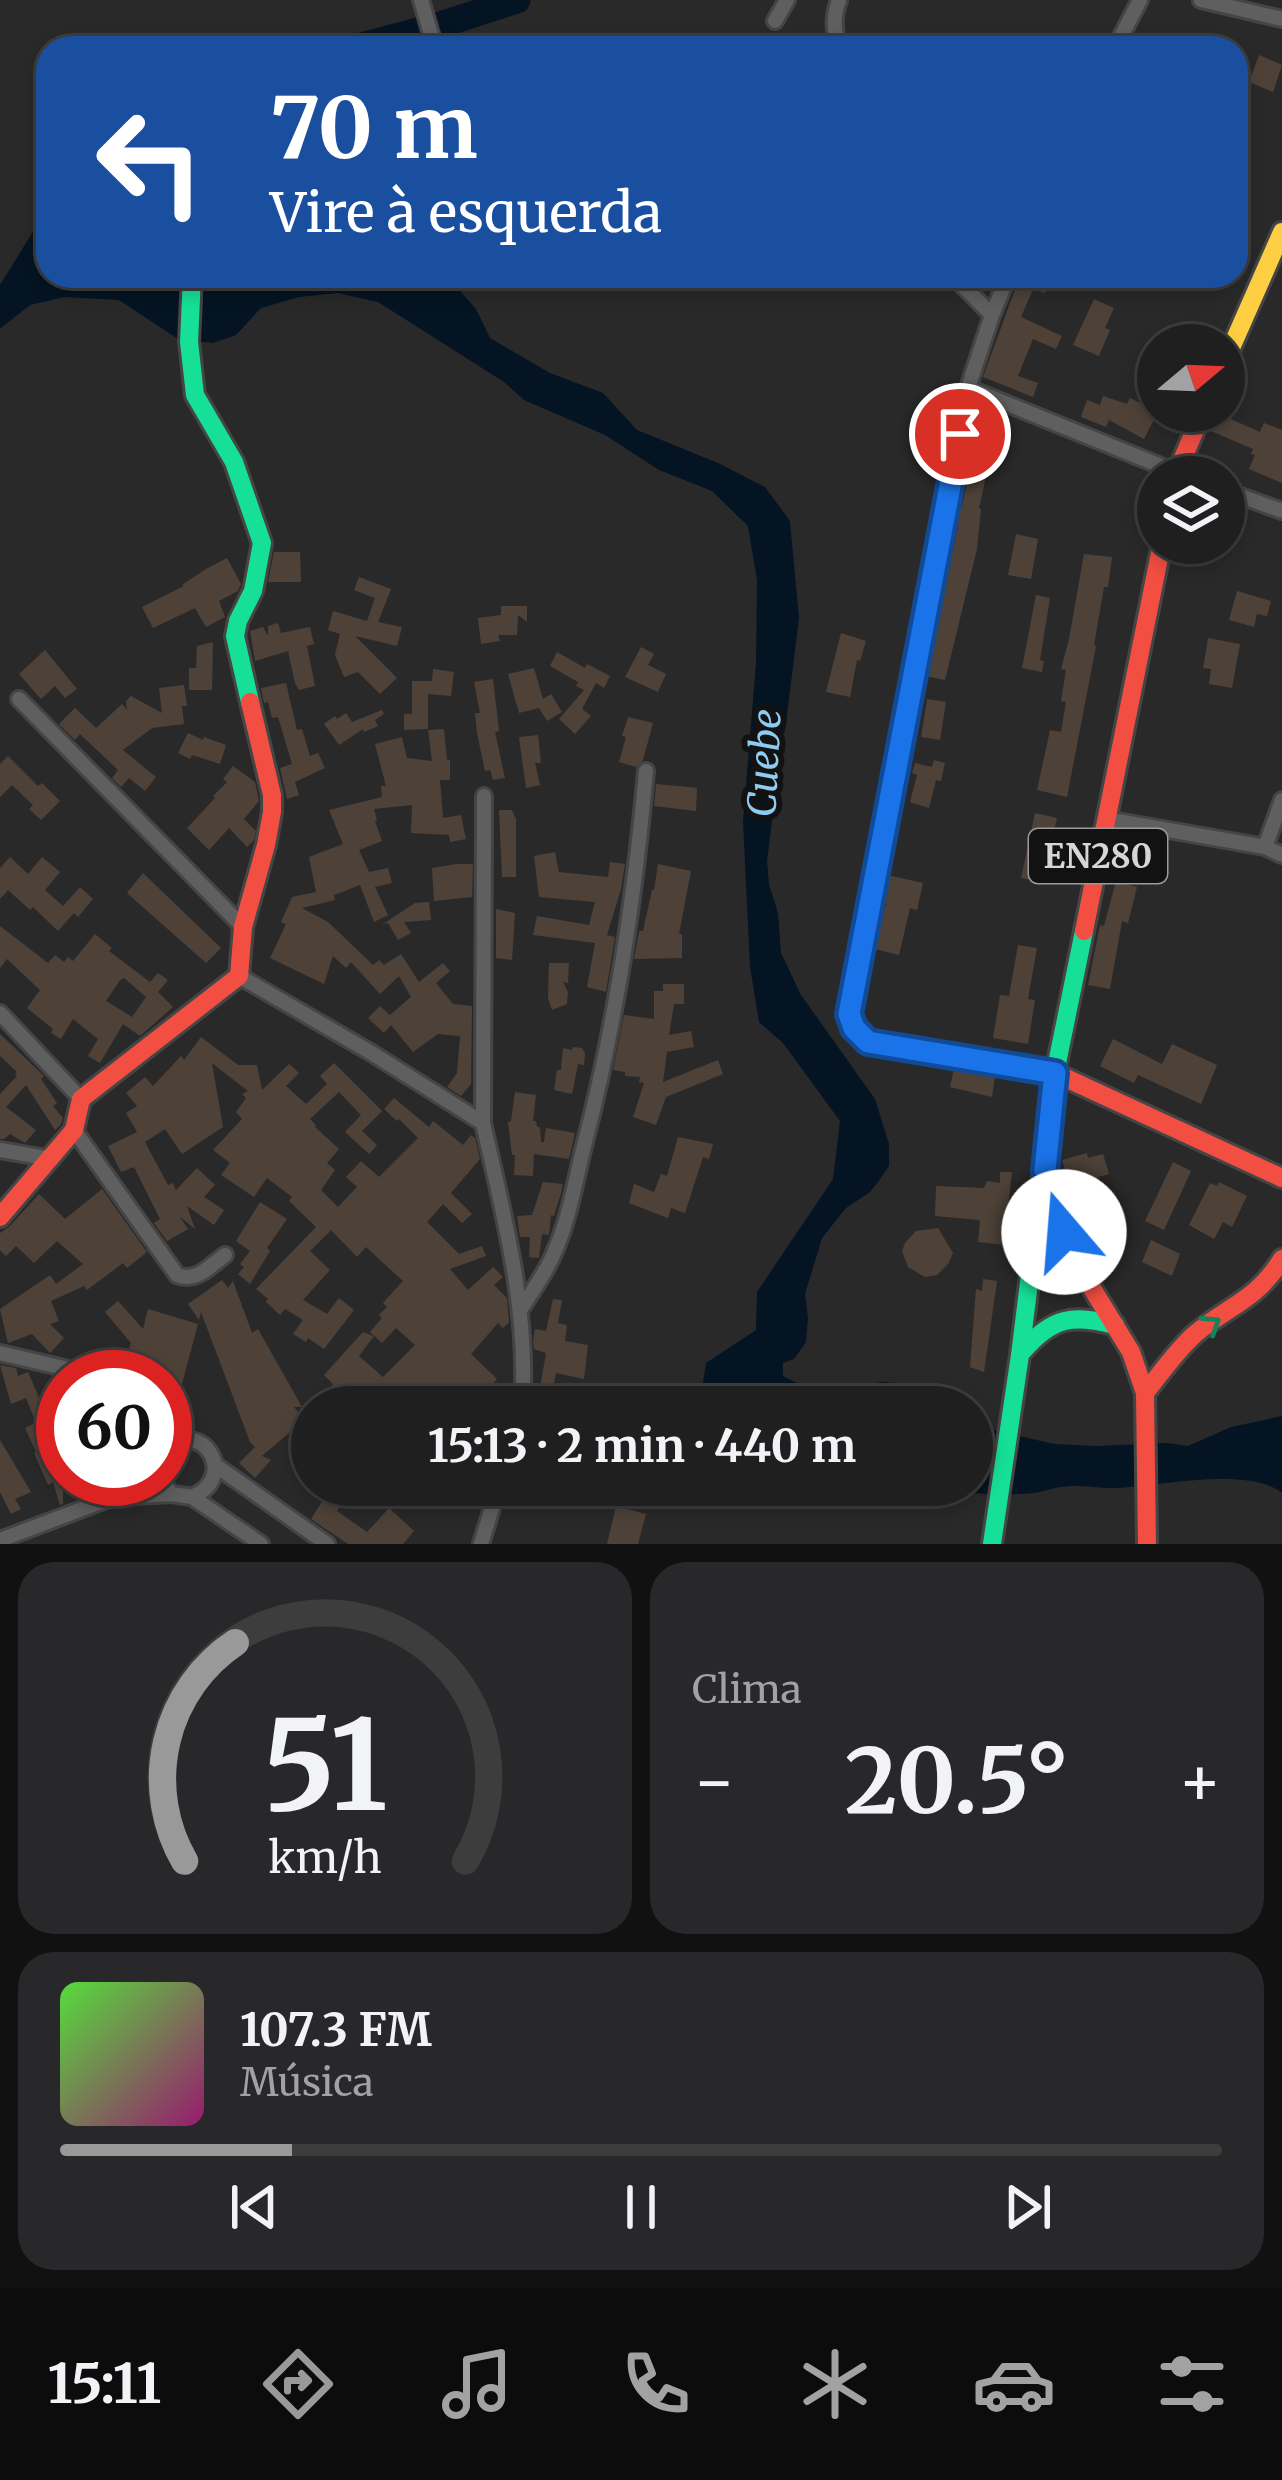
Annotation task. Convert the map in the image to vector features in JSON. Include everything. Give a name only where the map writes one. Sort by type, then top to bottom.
[{"type":"main road","points":[[1242,324],[1282,232]]},
{"type":"main road","points":[[0,1217],[74,1130],[81,1100],[239,976],[243,927],[273,812],[236,636],[253,591],[262,543],[234,462],[195,395],[189,342],[191,288]]},
{"type":"main road","name":"EN280","points":[[992,1544],[1055,1073],[1158,564]]},
{"type":"main road","points":[[1055,1073],[1282,1178]]},
{"type":"main road","name":"EN280","points":[[1045,1170],[1079,1267],[1131,1352],[1145,1393],[1147,1544]]},
{"type":"main road","points":[[1145,1393],[1201,1330],[1265,1286],[1282,1259]]},
{"type":"main road","points":[[1020,1355],[1039,1330],[1055,1322],[1092,1318],[1115,1325]]},
{"type":"street","points":[[421,0],[432,36]]},
{"type":"street","points":[[775,21],[788,0]]},
{"type":"street","points":[[836,36],[839,0]]},
{"type":"street","points":[[1121,36],[1140,0]]},
{"type":"street","points":[[1209,1],[1282,19]]},
{"type":"street","points":[[964,288],[992,315]]},
{"type":"street","points":[[1003,288],[968,388],[849,1014],[854,1028],[868,1042],[1055,1073]]},
{"type":"street","points":[[968,388],[1137,458]]},
{"type":"street","points":[[1245,498],[1282,511]]},
{"type":"street","points":[[20,699],[243,927]]},
{"type":"street","points":[[521,1309],[553,1258],[591,1122],[616,988],[646,772]]},
{"type":"street","points":[[484,796],[483,1123],[521,1309],[522,1386]]},
{"type":"street","points":[[1265,848],[1282,800]]},
{"type":"street","points":[[1106,819],[1282,855]]},
{"type":"street","points":[[239,976],[483,1123]]},
{"type":"street","points":[[0,1013],[81,1100]]},
{"type":"street","points":[[74,1130],[178,1275],[197,1275],[225,1255]]},
{"type":"street","points":[[0,1150],[52,1159]]},
{"type":"street","points":[[0,1353],[36,1361]]},
{"type":"street","points":[[192,1440],[207,1448],[215,1466],[327,1544]]},
{"type":"street","points":[[215,1466],[209,1486],[192,1497],[261,1544]]},
{"type":"street","points":[[0,1540],[90,1506]]},
{"type":"street","points":[[481,1544],[493,1506]]},
{"type":"water","name":"Cuebe","points":[[36,267],[36,288],[458,288],[476,309],[490,338],[550,373],[603,393],[637,430],[765,487],[790,521],[799,618],[785,731],[774,749],[769,884],[778,913],[781,953],[801,995],[875,1099],[889,1144],[889,1166],[878,1182],[846,1208],[822,1238],[805,1294],[806,1342],[794,1359],[783,1363],[783,1376],[803,1386],[703,1386],[706,1363],[756,1330],[757,1292],[833,1179],[840,1121],[783,1043],[759,1022],[750,967],[743,822],[756,663],[757,580],[748,526],[712,491],[659,470],[605,435],[524,400],[504,382],[378,302],[338,293],[299,297],[261,308],[236,335],[213,343],[178,339],[119,300],[64,297],[30,305],[0,329],[0,288],[17,271]]},
{"type":"water","points":[[880,1382],[917,1386],[871,1386]]},
{"type":"water","points":[[1282,1416],[1282,1493],[1267,1485],[1226,1479],[993,1493],[993,1430],[1054,1444],[1188,1446],[1231,1427]]},
{"type":"building","points":[[1259,55],[1282,65],[1273,92],[1249,82]]},
{"type":"building","points":[[1016,288],[1047,288],[1045,293],[1033,289],[1021,317],[1062,336],[1056,349],[1033,339],[1018,376],[1038,383],[1033,397],[983,377]]},
{"type":"building","points":[[1094,299],[1114,308],[1099,356],[1073,345]]},
{"type":"building","points":[[1103,396],[1127,404],[1130,398],[1137,402],[1137,432],[1148,432],[1144,439],[1109,420],[1106,427],[1081,417],[1087,400],[1100,405]]},
{"type":"building","points":[[1264,423],[1282,430],[1282,483],[1249,469],[1253,449],[1213,432],[1245,432],[1245,425],[1260,432]]},
{"type":"building","points":[[970,469],[987,472],[977,549],[945,680],[925,676],[958,526],[953,526],[957,505],[962,506]]},
{"type":"building","points":[[1016,534],[1038,539],[1031,579],[1008,575]]},
{"type":"building","points":[[274,552],[300,552],[301,582],[268,582]]},
{"type":"building","points":[[1084,554],[1112,557],[1067,797],[1037,790],[1050,730],[1061,732],[1066,670],[1061,669]]},
{"type":"building","points":[[227,558],[241,584],[238,591],[219,601],[225,617],[206,627],[195,608],[153,628],[142,607]]},
{"type":"building","points":[[359,577],[391,589],[378,622],[402,627],[397,646],[355,636],[397,678],[380,694],[358,672],[344,677],[335,655],[340,634],[328,630],[333,611],[367,621],[375,598],[354,590]]},
{"type":"building","points":[[1237,591],[1271,601],[1267,616],[1257,614],[1254,627],[1229,620]]},
{"type":"building","points":[[1036,595],[1050,598],[1042,672],[1022,668]]},
{"type":"building","points":[[501,606],[527,606],[527,622],[518,615],[517,635],[498,635],[500,641],[481,644],[478,618],[501,615]]},
{"type":"building","points":[[278,623],[281,633],[310,627],[314,644],[307,646],[315,686],[299,690],[288,651],[255,661],[250,631],[263,627],[268,636],[268,626]]},
{"type":"building","points":[[841,633],[866,641],[850,697],[826,692]]},
{"type":"building","points":[[1208,638],[1240,644],[1232,688],[1209,684],[1211,669],[1203,668]]},
{"type":"building","points":[[213,642],[212,690],[189,690],[189,668],[196,668],[197,646]]},
{"type":"building","points":[[641,647],[654,654],[648,665],[666,674],[658,692],[625,677]]},
{"type":"building","points":[[45,650],[77,689],[65,698],[55,686],[41,699],[19,674]]},
{"type":"building","points":[[557,652],[610,676],[604,688],[596,683],[582,709],[591,716],[575,734],[559,719],[584,690],[550,666]]},
{"type":"building","points":[[534,668],[543,699],[551,694],[562,712],[547,721],[539,708],[519,713],[508,674]]},
{"type":"building","points":[[433,669],[454,672],[451,696],[428,694],[428,729],[404,730],[404,714],[412,714],[412,681],[432,681]]},
{"type":"building","points":[[493,679],[499,731],[495,732],[505,778],[493,780],[490,770],[485,771],[477,733],[475,713],[480,713],[474,682]]},
{"type":"building","points":[[286,683],[297,730],[302,729],[310,756],[318,753],[325,768],[295,782],[299,795],[287,799],[280,768],[292,764],[278,717],[272,718],[261,688]]},
{"type":"building","points":[[184,685],[184,724],[152,728],[123,750],[156,777],[145,791],[129,778],[121,787],[112,778],[118,770],[80,734],[75,740],[59,724],[75,708],[96,728],[122,704],[127,710],[131,696],[162,713],[159,688]]},
{"type":"building","points":[[927,699],[946,702],[940,740],[921,737]]},
{"type":"building","points":[[382,710],[384,714],[375,720],[378,726],[363,729],[339,745],[324,724],[346,713],[352,722]]},
{"type":"building","points":[[628,717],[653,723],[643,760],[636,767],[619,762]]},
{"type":"building","points":[[444,729],[450,780],[440,780],[443,818],[461,815],[466,839],[450,842],[449,835],[411,833],[412,805],[374,809],[382,841],[359,850],[369,872],[388,868],[392,883],[375,887],[388,915],[374,922],[360,885],[334,895],[335,900],[302,908],[328,922],[373,965],[379,960],[384,965],[401,954],[419,982],[443,963],[450,971],[436,983],[453,1004],[472,1006],[471,1084],[461,1096],[447,1087],[457,1073],[460,1036],[438,1034],[413,1052],[391,1025],[384,1033],[368,1018],[380,1006],[390,1015],[411,997],[399,976],[380,994],[351,962],[346,968],[333,956],[324,984],[270,958],[292,897],[316,892],[309,857],[343,844],[329,810],[382,797],[381,786],[386,786],[375,744],[402,737],[407,758],[432,761],[428,730]]},
{"type":"building","points":[[188,733],[226,745],[220,764],[178,753]]},
{"type":"building","points":[[538,735],[541,763],[535,763],[540,785],[526,788],[519,737]]},
{"type":"building","points":[[8,756],[60,801],[41,820],[12,785],[0,797],[0,764]]},
{"type":"building","points":[[934,760],[945,763],[929,808],[910,802],[915,763],[932,767]]},
{"type":"building","points":[[233,766],[255,782],[259,801],[244,819],[256,831],[254,840],[247,847],[229,828],[209,850],[187,828],[227,782],[223,779]]},
{"type":"building","points":[[656,784],[697,788],[696,811],[654,806]]},
{"type":"building","points":[[499,810],[512,810],[516,819],[516,877],[502,877]]},
{"type":"building","points":[[1035,813],[1057,818],[1042,882],[1021,878]]},
{"type":"building","points":[[555,852],[559,872],[608,877],[610,862],[625,864],[607,935],[615,937],[606,992],[587,987],[595,943],[533,935],[537,916],[589,925],[595,902],[539,897],[534,856]]},
{"type":"building","points":[[10,857],[28,874],[42,857],[60,872],[45,890],[63,906],[80,887],[93,899],[58,931],[8,890],[0,899],[0,868]]},
{"type":"building","points":[[473,864],[472,897],[434,901],[432,868]]},
{"type":"building","points":[[658,864],[691,871],[679,934],[682,958],[634,959],[654,890]]},
{"type":"building","points":[[143,873],[221,948],[206,963],[127,893]]},
{"type":"building","points":[[887,875],[923,883],[917,910],[910,908],[899,955],[875,949]]},
{"type":"building","points":[[1116,881],[1137,887],[1128,923],[1122,921],[1110,989],[1088,985],[1100,925],[1104,926]]},
{"type":"building","points":[[429,902],[431,920],[404,922],[411,933],[398,940],[388,923],[383,924],[415,903]]},
{"type":"building","points":[[496,909],[515,913],[512,960],[496,958]]},
{"type":"building","points":[[0,926],[48,963],[55,955],[64,962],[68,957],[73,961],[95,934],[112,948],[109,951],[150,982],[158,973],[168,980],[158,992],[173,1007],[140,1036],[123,1024],[100,1063],[88,1056],[98,1039],[73,1019],[61,1039],[51,1033],[53,1029],[27,1008],[40,990],[7,959],[0,968]],"holes":[[[124,978],[146,997],[132,1017],[106,1001]]]},
{"type":"building","points":[[1018,945],[1037,948],[1028,999],[1035,1000],[1028,1044],[993,1038],[1000,995],[1009,996]]},
{"type":"building","points":[[549,963],[569,963],[568,983],[563,982],[567,1004],[552,1010],[548,998]]},
{"type":"building","points":[[663,984],[684,984],[684,1004],[674,1004],[669,1035],[691,1031],[694,1047],[667,1052],[663,1082],[718,1060],[723,1074],[666,1097],[656,1125],[633,1117],[644,1083],[639,1082],[640,1077],[613,1070],[624,1015],[654,1019],[654,991],[663,991]]},
{"type":"building","points":[[0,1034],[44,1076],[41,1079],[57,1103],[53,1106],[63,1118],[55,1130],[26,1085],[6,1107],[36,1130],[25,1143],[10,1134],[0,1139],[0,1094],[17,1072],[0,1056]]},
{"type":"building","points":[[201,1037],[238,1065],[257,1065],[262,1090],[289,1064],[299,1073],[286,1086],[306,1104],[327,1084],[320,1076],[334,1063],[382,1111],[362,1131],[377,1145],[369,1154],[345,1132],[361,1115],[339,1092],[310,1119],[339,1149],[327,1163],[335,1170],[321,1190],[338,1207],[357,1187],[346,1177],[361,1161],[379,1177],[418,1138],[384,1109],[394,1098],[429,1127],[433,1121],[463,1145],[471,1135],[475,1138],[480,1159],[451,1193],[472,1214],[462,1223],[443,1204],[427,1222],[459,1254],[482,1246],[486,1256],[450,1269],[468,1290],[493,1267],[503,1277],[494,1285],[507,1298],[509,1322],[503,1328],[498,1323],[471,1354],[497,1379],[491,1386],[331,1386],[324,1375],[363,1332],[374,1336],[359,1356],[383,1377],[415,1345],[396,1328],[382,1343],[370,1332],[387,1307],[383,1303],[403,1281],[366,1247],[357,1257],[331,1230],[310,1251],[330,1270],[303,1300],[327,1314],[339,1298],[354,1310],[324,1349],[293,1334],[303,1320],[285,1309],[280,1315],[256,1289],[316,1227],[289,1201],[292,1197],[267,1178],[254,1197],[221,1175],[230,1163],[213,1150],[242,1119],[236,1112],[246,1098],[242,1094],[248,1091],[212,1063],[223,1127],[182,1154],[165,1129],[145,1142],[168,1185],[173,1183],[176,1190],[197,1168],[215,1185],[204,1197],[224,1210],[214,1225],[187,1206],[195,1229],[179,1216],[188,1229],[167,1241],[154,1223],[160,1219],[134,1167],[121,1172],[108,1146],[137,1132],[126,1113],[137,1106],[126,1093],[145,1077],[153,1086],[181,1056],[184,1060]]},
{"type":"building","points":[[1113,1039],[1162,1064],[1172,1044],[1217,1065],[1201,1104],[1138,1075],[1134,1083],[1100,1066]]},
{"type":"building","points":[[563,1048],[585,1053],[572,1094],[554,1090]]},
{"type":"building","points":[[954,1069],[995,1077],[992,1097],[950,1087]]},
{"type":"building","points":[[515,1092],[536,1095],[533,1121],[540,1127],[541,1142],[546,1128],[575,1133],[569,1159],[534,1154],[533,1176],[514,1175],[508,1122]]},
{"type":"building","points":[[678,1137],[713,1144],[709,1159],[703,1157],[685,1213],[671,1208],[668,1218],[629,1203],[634,1184],[654,1192],[661,1174],[667,1176]]},
{"type":"building","points":[[1087,1153],[1088,1158],[1103,1154],[1109,1174],[1098,1177],[1109,1216],[1117,1214],[1123,1234],[1087,1244],[1062,1160]]},
{"type":"building","points":[[1173,1162],[1191,1171],[1164,1230],[1145,1221]]},
{"type":"building","points":[[1000,1172],[1012,1172],[1004,1245],[978,1242],[980,1220],[935,1216],[936,1186],[984,1188],[987,1181],[1000,1183]]},
{"type":"building","points":[[543,1182],[563,1184],[549,1235],[542,1234],[539,1258],[529,1257],[530,1237],[520,1237],[517,1216],[532,1215]]},
{"type":"building","points":[[1219,1182],[1247,1196],[1232,1227],[1223,1222],[1214,1239],[1189,1225],[1210,1183],[1217,1186]]},
{"type":"building","points":[[102,1189],[147,1252],[87,1290],[84,1286],[51,1301],[59,1321],[50,1324],[64,1338],[53,1350],[32,1334],[8,1343],[0,1309],[50,1275],[56,1284],[83,1264],[57,1241],[34,1263],[16,1246],[6,1256],[0,1250],[0,1233],[39,1194],[65,1219]]},
{"type":"building","points":[[260,1202],[287,1219],[250,1284],[238,1274],[250,1251],[236,1241]]},
{"type":"building","points":[[938,1228],[953,1253],[937,1275],[925,1277],[908,1267],[902,1251],[916,1231]]},
{"type":"building","points":[[1151,1240],[1180,1254],[1172,1276],[1142,1262]]},
{"type":"building","points":[[983,1279],[997,1281],[984,1372],[970,1367],[976,1289],[982,1291]]},
{"type":"building","points":[[222,1280],[228,1288],[233,1281],[252,1333],[258,1329],[291,1388],[291,1431],[262,1456],[271,1460],[255,1478],[239,1463],[255,1447],[201,1312],[199,1320],[188,1304]]},
{"type":"building","points":[[553,1299],[562,1300],[558,1323],[567,1325],[565,1341],[588,1345],[584,1379],[556,1373],[554,1386],[540,1386],[546,1353],[534,1349],[533,1341],[535,1329],[546,1331]]},
{"type":"building","points":[[118,1301],[143,1329],[148,1309],[198,1324],[191,1350],[129,1350],[131,1343],[105,1312]]},
{"type":"building","points":[[0,1365],[16,1368],[18,1376],[28,1372],[36,1391],[36,1423],[26,1398],[11,1404]]},
{"type":"building","points":[[36,1423],[36,1452],[25,1428]]},
{"type":"building","points":[[0,1440],[31,1492],[15,1499],[21,1509],[11,1514],[0,1492]]},
{"type":"building","points":[[319,1506],[340,1506],[337,1511],[367,1532],[389,1508],[414,1531],[403,1544],[348,1544],[311,1519]]},
{"type":"building","points":[[616,1506],[646,1514],[638,1544],[607,1544]]},
{"type":"waterway","points":[[399,36],[517,0]]},
{"type":"waterway","points":[[6,301],[36,252]]},
{"type":"traffic: fast","points":[[191,288],[189,342],[195,395],[234,462],[262,543],[253,591],[235,636],[250,702]]},
{"type":"traffic: fast","points":[[992,1544],[1055,1073],[1084,931]]},
{"type":"traffic: fast","points":[[1022,1352],[1043,1331],[1064,1321],[1115,1325]]},
{"type":"traffic: slow","points":[[1242,324],[1282,232]]},
{"type":"traffic: jam","points":[[1184,456],[1194,432]]},
{"type":"traffic: jam","points":[[1084,931],[1158,564]]},
{"type":"traffic: jam","points":[[0,1217],[74,1130],[81,1099],[239,976],[243,927],[272,812],[250,702]]},
{"type":"traffic: jam","points":[[1055,1073],[1282,1178]]},
{"type":"traffic: jam","points":[[1047,1177],[1079,1267],[1131,1352],[1145,1393],[1147,1544]]},
{"type":"traffic: jam","points":[[1145,1393],[1188,1341],[1252,1294],[1282,1259]]},
{"type":"route","points":[[960,434],[849,1014],[854,1028],[868,1042],[1055,1073],[1045,1170],[1064,1232]]}]
